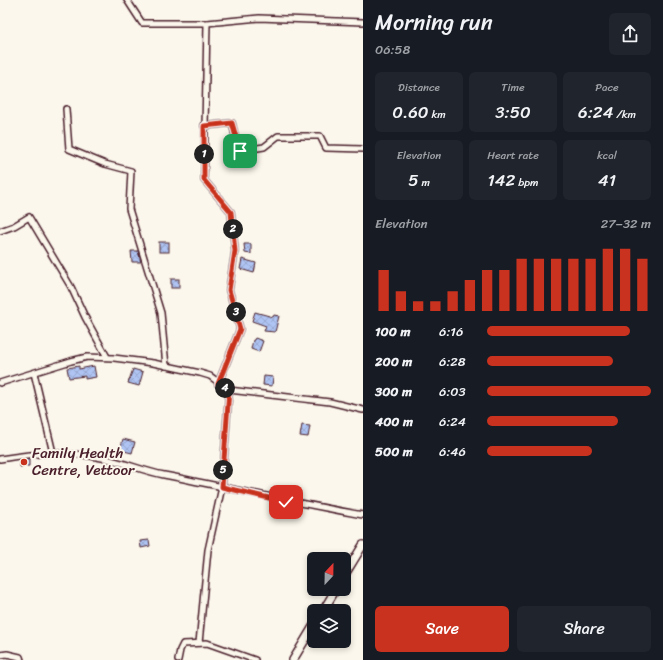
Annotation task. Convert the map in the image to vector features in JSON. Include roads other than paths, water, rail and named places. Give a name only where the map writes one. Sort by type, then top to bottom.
[{"type":"main road","points":[[351,565],[363,545]]},
{"type":"main road","points":[[292,660],[307,636]]},
{"type":"street","points":[[127,0],[142,23],[207,23],[259,18],[363,22]]},
{"type":"street","points":[[207,23],[204,180],[231,212],[235,251],[229,290],[240,329],[218,384]]},
{"type":"street","points":[[66,109],[69,149],[105,164],[131,171],[129,209],[161,313],[166,366]]},
{"type":"street","points":[[204,126],[232,123],[240,151],[264,147],[278,136],[320,136],[326,148],[363,149]]},
{"type":"street","points":[[0,230],[14,226],[29,217],[71,287],[107,358]]},
{"type":"street","points":[[0,383],[34,373],[44,368],[87,357],[107,358],[166,366],[200,373],[210,376],[218,384],[229,390],[330,402],[363,410]]},
{"type":"street","points":[[34,373],[53,453]]},
{"type":"street","points":[[199,643],[208,550],[222,487],[229,390]]},
{"type":"street","points":[[0,459],[31,454],[53,453],[66,453],[104,458],[151,472],[286,502],[363,515]]},
{"type":"street","points":[[178,660],[183,644],[199,643],[207,643],[255,660]]},
{"type":"street","points":[[0,655],[15,655],[20,657],[21,660]]},
{"type":"place","name":"Family Health Centre, Vettoor","points":[[24,462]]}]
